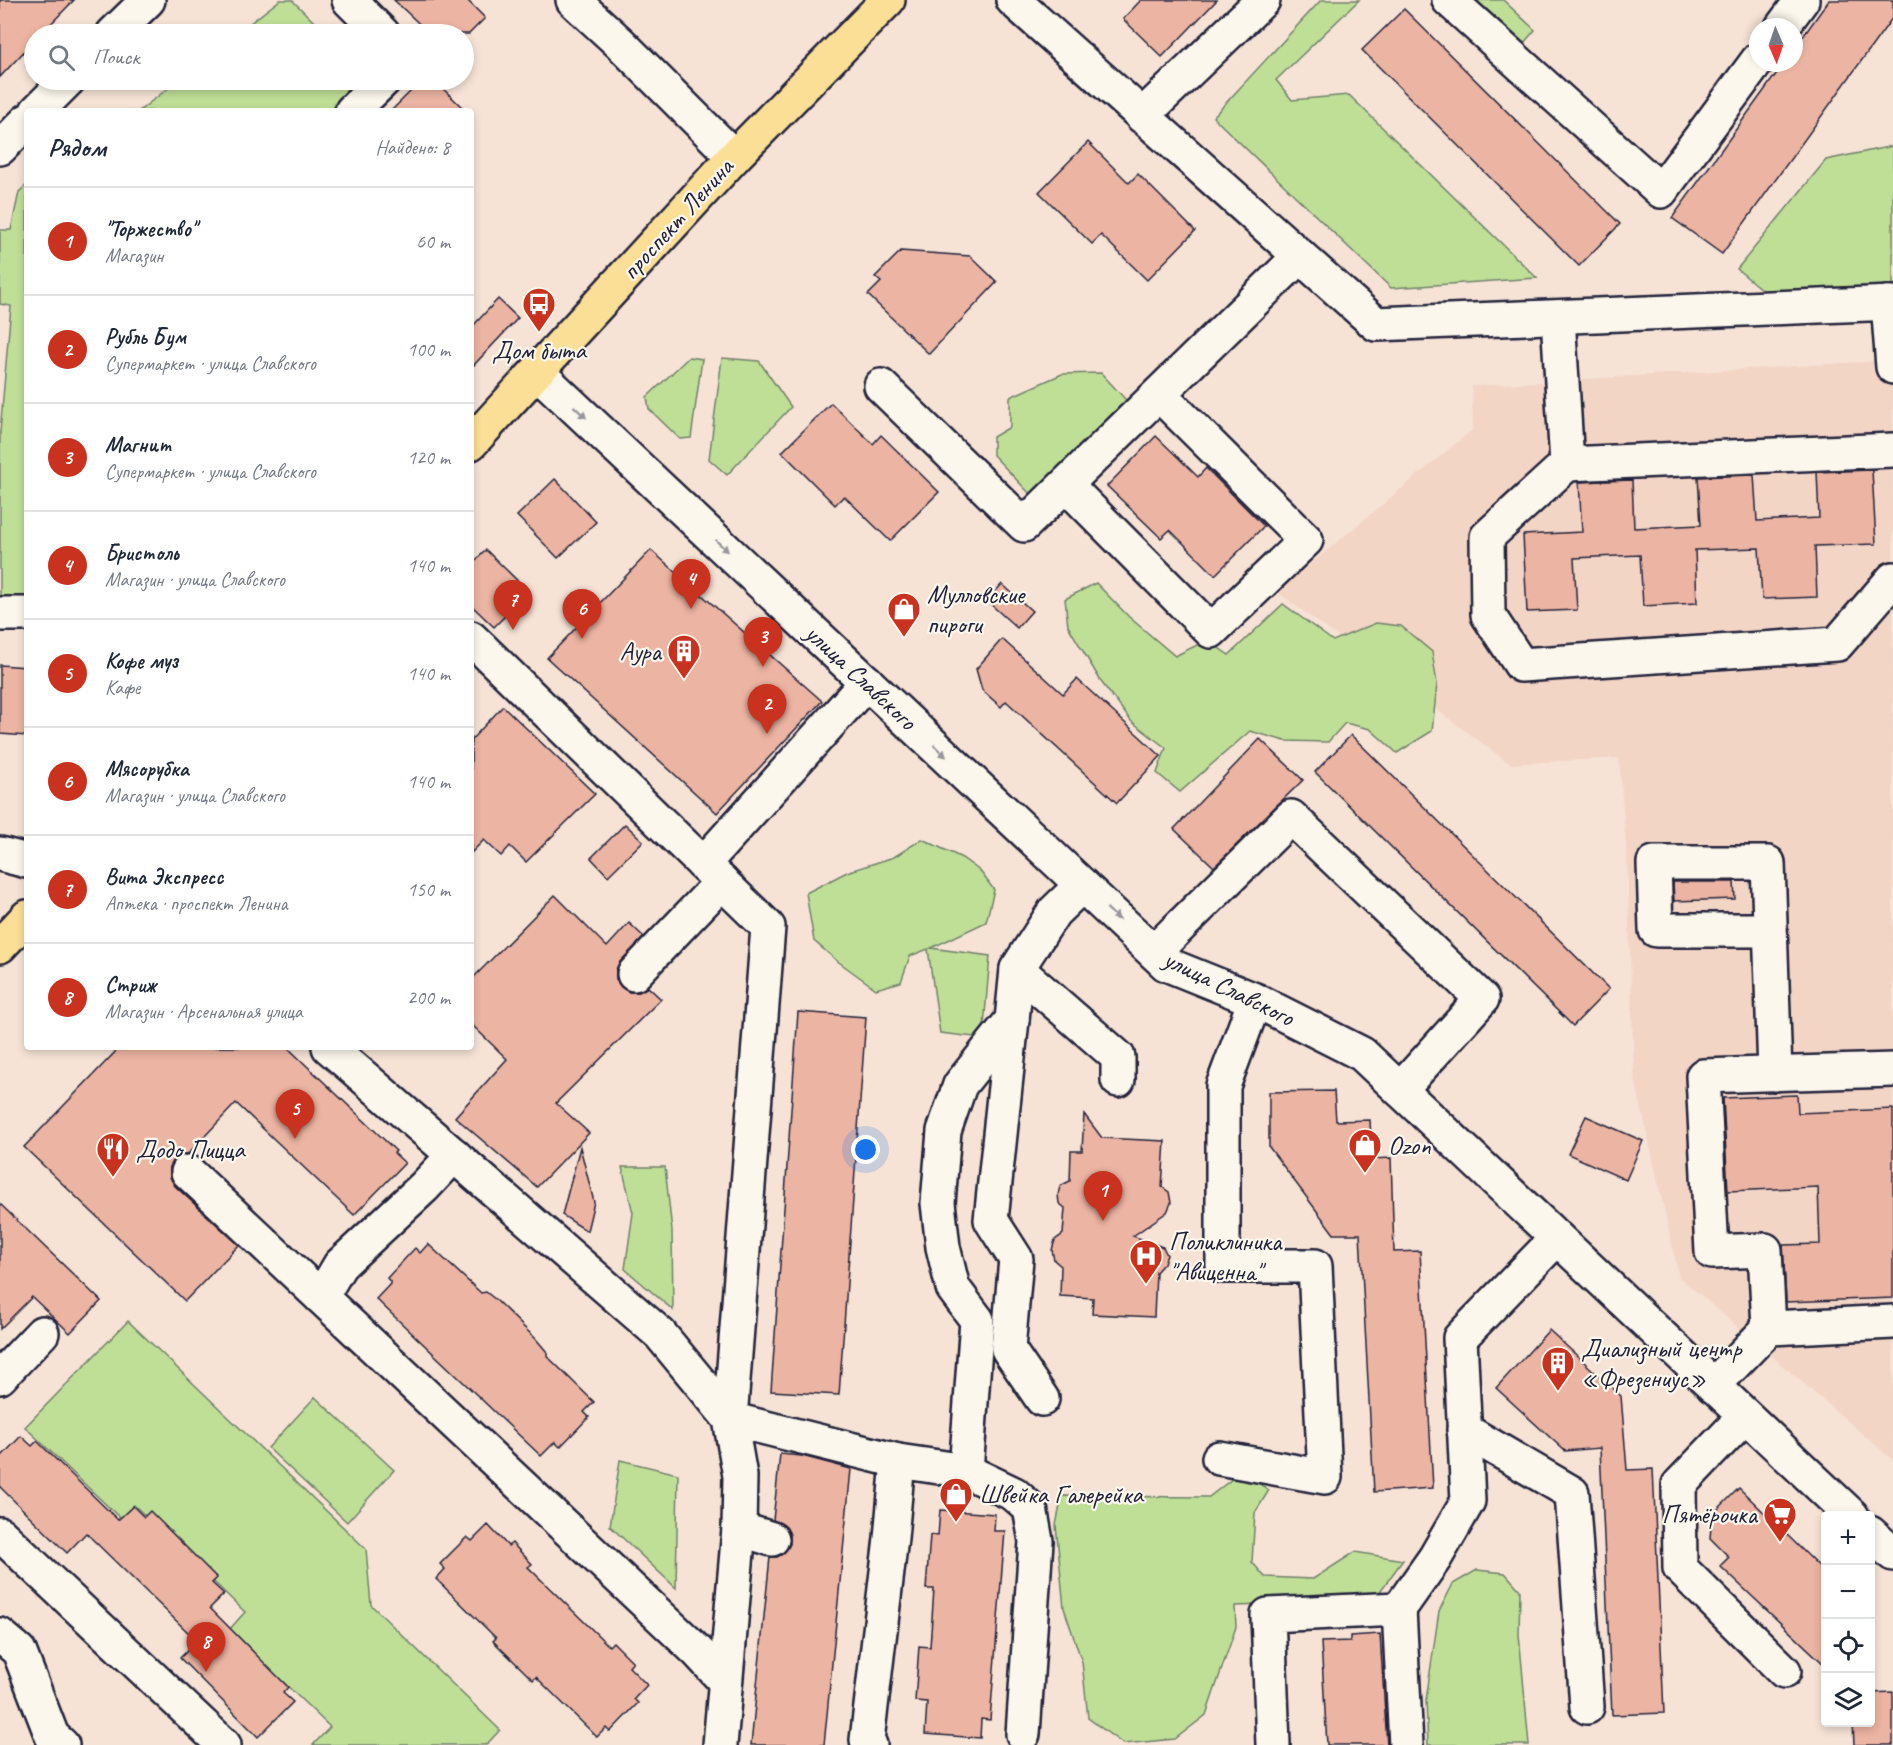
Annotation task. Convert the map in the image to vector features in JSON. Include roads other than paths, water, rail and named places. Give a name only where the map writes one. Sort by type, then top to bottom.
[{"type":"main road","name":"проспект Ленина","points":[[474,440],[734,157],[888,0]]},
{"type":"main road","points":[[0,946],[24,920]]},
{"type":"street","points":[[123,24],[148,0]]},
{"type":"street","points":[[349,0],[373,24]]},
{"type":"street","points":[[573,0],[621,44],[734,157]]},
{"type":"street","points":[[1013,0],[1376,324],[1890,303],[1893,367]]},
{"type":"street","points":[[1142,116],[1263,0]]},
{"type":"street","points":[[1449,0],[1661,191],[1749,72]]},
{"type":"street","points":[[1789,18],[1802,0]]},
{"type":"street","points":[[40,108],[58,90]]},
{"type":"street","points":[[355,108],[374,90]]},
{"type":"street","points":[[0,148],[24,124]]},
{"type":"street","points":[[881,386],[1024,525],[1300,256]]},
{"type":"street","points":[[1558,317],[1567,464]]},
{"type":"street","name":"улица Славского","points":[[537,372],[1166,964],[1255,1000],[1362,1054],[1848,1511]]},
{"type":"street","points":[[1066,485],[1211,631],[1306,540],[1159,394]]},
{"type":"street","points":[[1893,450],[1567,464],[1487,537],[1488,615],[1521,665],[1837,644],[1893,579]]},
{"type":"street","points":[[0,614],[24,614]]},
{"type":"street","points":[[474,641],[768,927],[730,1419],[740,1476],[739,1529],[720,1745]]},
{"type":"street","points":[[634,974],[867,682]]},
{"type":"street","points":[[1154,952],[1291,817],[1482,999],[1400,1090]]},
{"type":"street","points":[[0,854],[24,860]]},
{"type":"street","points":[[1042,1400],[1008,1349],[1016,1259],[991,1220],[1017,969],[1054,912],[1082,885]]},
{"type":"street","points":[[1770,930],[1775,1074]]},
{"type":"street","points":[[1017,969],[1118,1057],[1118,1080]]},
{"type":"street","points":[[1219,1458],[1325,1477],[1315,1266],[1223,1266],[1223,1086],[1255,1000]]},
{"type":"street","points":[[966,1471],[976,1320],[953,1288],[943,1247],[938,1203],[944,1131],[960,1085],[1012,1020]]},
{"type":"street","points":[[332,1050],[454,1155],[565,1233],[660,1334],[730,1419],[898,1461],[966,1471],[1014,1494],[1030,1508],[1036,1541],[1023,1734]]},
{"type":"street","points":[[1769,1328],[1765,1250],[1712,1252],[1703,1076],[1893,1070]]},
{"type":"street","points":[[321,1297],[340,1265],[424,1188],[454,1155]]},
{"type":"street","points":[[188,1172],[698,1652],[725,1681]]},
{"type":"street","points":[[1406,1745],[1399,1609],[1435,1558],[1468,1501],[1460,1338],[1557,1238]]},
{"type":"street","points":[[1713,1386],[1769,1328],[1893,1322]]},
{"type":"street","points":[[0,1377],[42,1333]]},
{"type":"street","points":[[1745,1416],[1679,1485],[1680,1568],[1784,1671]]},
{"type":"street","points":[[1464,1430],[1572,1493],[1587,1707]]},
{"type":"street","points":[[870,1745],[867,1740],[898,1461]]},
{"type":"street","points":[[739,1529],[772,1539]]},
{"type":"street","points":[[0,1534],[224,1745]]},
{"type":"street","points":[[1875,1538],[1893,1554]]},
{"type":"street","points":[[1273,1745],[1268,1615],[1399,1609]]},
{"type":"street","points":[[0,1635],[19,1651],[57,1742]]},
{"type":"place","name":"Дом быта","points":[[539,333]]},
{"type":"place","name":"Бристоль","points":[[691,609]]},
{"type":"place","name":"Вита Экспресс","points":[[513,630]]},
{"type":"place","name":"Мулловские пироги","points":[[904,638]]},
{"type":"place","name":"Мясорубка","points":[[582,639]]},
{"type":"place","name":"Магнит","points":[[763,667]]},
{"type":"place","name":"Аура","points":[[684,680]]},
{"type":"place","name":"Рубль Бум","points":[[767,734]]},
{"type":"place","name":"Кофе муз","points":[[295,1139]]},
{"type":"place","name":"Ozon","points":[[1365,1174]]},
{"type":"place","name":"Додо Пицца","points":[[113,1178]]},
{"type":"place","name":"\"Торжество\"","points":[[1103,1221]]},
{"type":"place","name":"Поликлиника \"Авиценна\"","points":[[1146,1285]]},
{"type":"place","name":"Диализный центр «Фрезениус»","points":[[1558,1392]]},
{"type":"place","name":"Швейка Галерейка","points":[[956,1523]]},
{"type":"place","name":"Пятёрочка","points":[[1780,1543]]},
{"type":"place","name":"Стриж","points":[[206,1672]]}]
